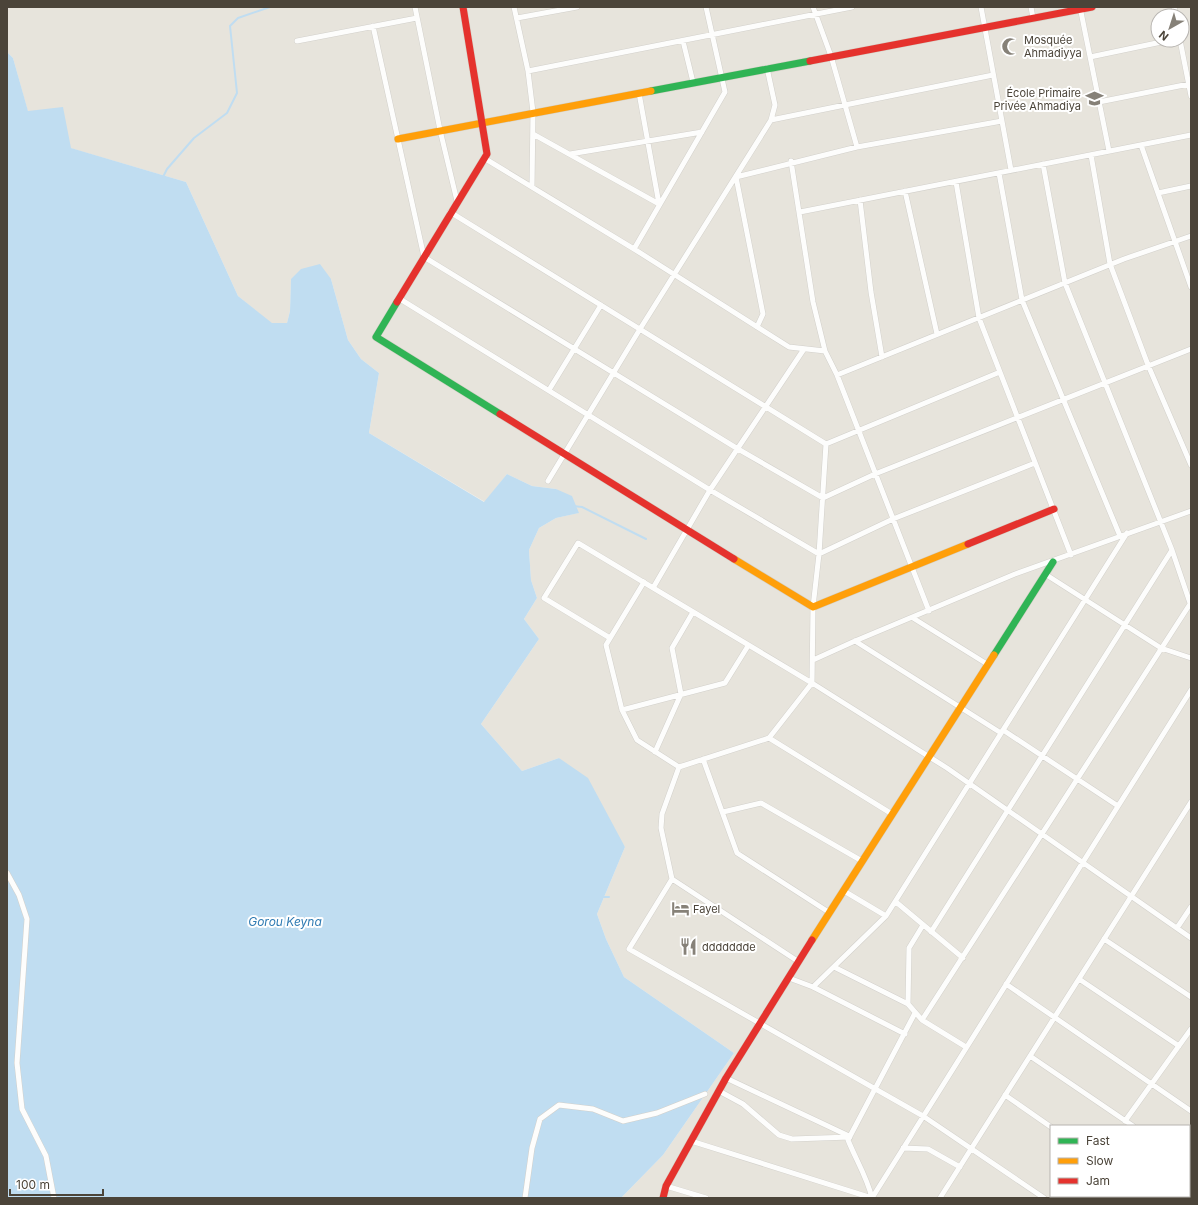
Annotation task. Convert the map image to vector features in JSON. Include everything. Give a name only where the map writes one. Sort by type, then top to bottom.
[{"type":"street","points":[[415,7],[440,130],[457,202]]},
{"type":"street","points":[[463,7],[487,154],[450,212],[376,338],[686,532],[813,607]]},
{"type":"street","points":[[514,7],[528,71],[533,112],[532,186]]},
{"type":"street","points":[[517,18],[577,7]]},
{"type":"street","points":[[634,249],[725,92],[706,7]]},
{"type":"street","points":[[813,7],[830,56],[857,147]]},
{"type":"street","points":[[528,71],[683,42],[852,7]]},
{"type":"street","points":[[981,7],[1011,170]]},
{"type":"street","points":[[1031,7],[1033,18]]},
{"type":"street","points":[[398,139],[533,112],[1092,7]]},
{"type":"street","points":[[1081,8],[1109,151]]},
{"type":"street","points":[[297,41],[417,18]]},
{"type":"street","points":[[373,26],[424,257],[738,449],[822,498]]},
{"type":"street","points":[[683,42],[693,82]]},
{"type":"street","points":[[1090,57],[1150,44]]},
{"type":"street","points":[[1182,48],[1191,96]]},
{"type":"street","points":[[548,481],[640,329],[771,120],[774,105],[767,68]]},
{"type":"street","points":[[771,120],[993,75]]},
{"type":"street","points":[[1099,102],[1189,84]]},
{"type":"street","points":[[639,93],[659,204]]},
{"type":"street","points":[[736,176],[857,147],[1002,121]]},
{"type":"street","points":[[570,154],[702,132]]},
{"type":"street","points":[[533,134],[659,204]]},
{"type":"street","points":[[800,212],[1191,135]]},
{"type":"street","points":[[1141,145],[1191,287]]},
{"type":"street","points":[[1091,155],[1110,264],[1148,365],[1191,465]]},
{"type":"street","points":[[484,158],[675,274],[789,347],[825,351]]},
{"type":"street","points":[[791,162],[813,302],[825,351],[876,474],[929,611]]},
{"type":"street","points":[[922,1020],[1190,605],[1172,550],[1065,283],[1043,164]]},
{"type":"street","points":[[999,173],[1022,300],[1120,536]]},
{"type":"street","points":[[736,176],[763,314],[756,327]]},
{"type":"street","points":[[956,182],[979,318],[1071,555]]},
{"type":"street","points":[[1158,193],[1191,186]]},
{"type":"street","points":[[905,191],[937,334]]},
{"type":"street","points":[[860,200],[871,292],[882,357]]},
{"type":"street","points":[[450,212],[826,444]]},
{"type":"street","points":[[836,375],[1110,264],[1174,240],[1191,236]]},
{"type":"street","points":[[400,299],[710,490],[819,554]]},
{"type":"street","points":[[549,390],[601,305]]},
{"type":"street","points":[[822,498],[876,474],[1191,348]]},
{"type":"street","points":[[653,588],[710,490],[804,349]]},
{"type":"street","points":[[826,444],[1000,372]]},
{"type":"street","points":[[644,582],[606,645],[622,710],[636,740],[679,767],[769,738],[812,683],[813,607],[819,554],[826,444]]},
{"type":"street","points":[[819,554],[893,519],[1035,463]]},
{"type":"street","points":[[813,607],[1054,509]]},
{"type":"street","points":[[813,660],[1015,574],[1053,562],[1127,533],[1191,511]]},
{"type":"street","points":[[813,987],[886,916],[896,902],[1127,533]]},
{"type":"street","points":[[610,638],[544,598],[578,543],[812,683],[970,784],[1191,938]]},
{"type":"street","points":[[931,932],[1172,550]]},
{"type":"street","points":[[662,1198],[666,1186],[726,1078],[760,1022],[1053,562]]},
{"type":"street","points":[[1045,574],[1162,648],[1191,658]]},
{"type":"street","points":[[655,752],[681,694],[672,648],[693,612]]},
{"type":"street","points":[[913,618],[987,664]]},
{"type":"street","points":[[855,641],[960,707],[1042,755],[1118,806]]},
{"type":"street","points":[[622,710],[725,683],[748,646]]},
{"type":"street","points":[[872,1198],[1191,690]]},
{"type":"street","points":[[769,738],[892,814]]},
{"type":"street","points":[[704,759],[737,853],[830,913]]},
{"type":"street","points":[[679,767],[662,814],[661,828],[672,879],[629,949],[760,1022],[923,1116],[1044,1198]]},
{"type":"street","points":[[723,812],[760,802],[862,861]]},
{"type":"street","points":[[940,1198],[1191,802]]},
{"type":"street","points":[[7,873],[20,895],[27,919],[18,1063],[22,1110],[46,1156],[54,1198]]},
{"type":"street","points":[[672,879],[798,962]]},
{"type":"street","points":[[844,891],[886,916]]},
{"type":"street","points":[[896,902],[963,958]]},
{"type":"street","points":[[1177,928],[1191,907]]},
{"type":"street","points":[[908,1004],[909,948],[923,925]]},
{"type":"street","points":[[1104,939],[1191,997]]},
{"type":"street","points":[[834,967],[908,1004],[922,1020],[966,1047]]},
{"type":"street","points":[[789,978],[813,987],[905,1034]]},
{"type":"street","points":[[1079,979],[1179,1046]]},
{"type":"street","points":[[1006,984],[1191,1111]]},
{"type":"street","points":[[872,1198],[868,1180],[848,1140],[915,1013]]},
{"type":"street","points":[[1125,1121],[1191,1029]]},
{"type":"street","points":[[1030,1056],[1131,1125]]},
{"type":"street","points":[[726,1078],[850,1137]]},
{"type":"street","points":[[719,1091],[743,1104],[779,1135],[792,1139],[850,1137]]},
{"type":"street","points":[[525,1198],[532,1148],[540,1119],[559,1105],[592,1109],[623,1121],[657,1113],[706,1094]]},
{"type":"street","points":[[1005,1096],[1050,1125]]},
{"type":"street","points":[[691,1141],[872,1198]]},
{"type":"street","points":[[903,1148],[928,1149],[960,1167]]},
{"type":"street","points":[[666,1186],[706,1198]]},
{"type":"shaded area","points":[[7,7],[1191,7],[1191,1198],[621,1198],[663,1155],[734,1053],[624,977],[606,939],[597,914],[625,847],[559,758],[522,771],[481,724],[539,639],[524,619],[537,598],[531,580],[529,550],[539,528],[556,518],[578,513],[556,489],[532,486],[507,474],[485,502],[369,433],[379,373],[361,359],[348,340],[331,279],[291,279],[290,311],[287,323],[272,324],[238,296],[186,182],[70,148],[28,112],[13,58],[7,52]]},
{"type":"water","name":"Gorou Keyna","points":[[7,52],[13,58],[28,111],[63,107],[71,148],[186,182],[238,296],[272,323],[287,323],[290,311],[291,279],[301,269],[320,264],[331,279],[348,340],[361,359],[379,373],[369,433],[484,502],[507,474],[532,486],[556,489],[572,496],[579,513],[556,518],[539,528],[529,550],[531,580],[537,598],[524,619],[539,639],[481,724],[522,771],[559,758],[588,778],[625,847],[597,914],[606,939],[624,977],[734,1053],[663,1155],[621,1198],[7,1198]]},
{"type":"waterway","points":[[163,177],[167,169],[194,138],[227,113],[237,93],[230,26],[238,18],[270,7]]},
{"type":"waterway","points":[[573,506],[582,507],[646,539]]},
{"type":"waterway","points":[[602,897],[609,897]]},
{"type":"traffic: fast","points":[[651,91],[810,61]]},
{"type":"traffic: fast","points":[[397,302],[376,337],[500,414]]},
{"type":"traffic: fast","points":[[994,655],[1053,562]]},
{"type":"traffic: slow","points":[[398,139],[651,91]]},
{"type":"traffic: slow","points":[[734,559],[813,607],[968,544]]},
{"type":"traffic: slow","points":[[812,940],[994,655]]},
{"type":"traffic: jam","points":[[397,302],[487,154],[463,7]]},
{"type":"traffic: jam","points":[[810,61],[1092,7]]},
{"type":"traffic: jam","points":[[500,414],[734,559]]},
{"type":"traffic: jam","points":[[968,544],[1054,509]]},
{"type":"traffic: jam","points":[[663,1198],[666,1186],[726,1078],[812,940]]},
{"type":"place","name":"Mosquée Ahmadiyya","points":[[1011,46]]},
{"type":"place","name":"École Primaire Privée Ahmadiya","points":[[1094,99]]},
{"type":"place","name":"Fayel","points":[[680,909]]},
{"type":"place","name":"ddddddde","points":[[689,947]]}]
